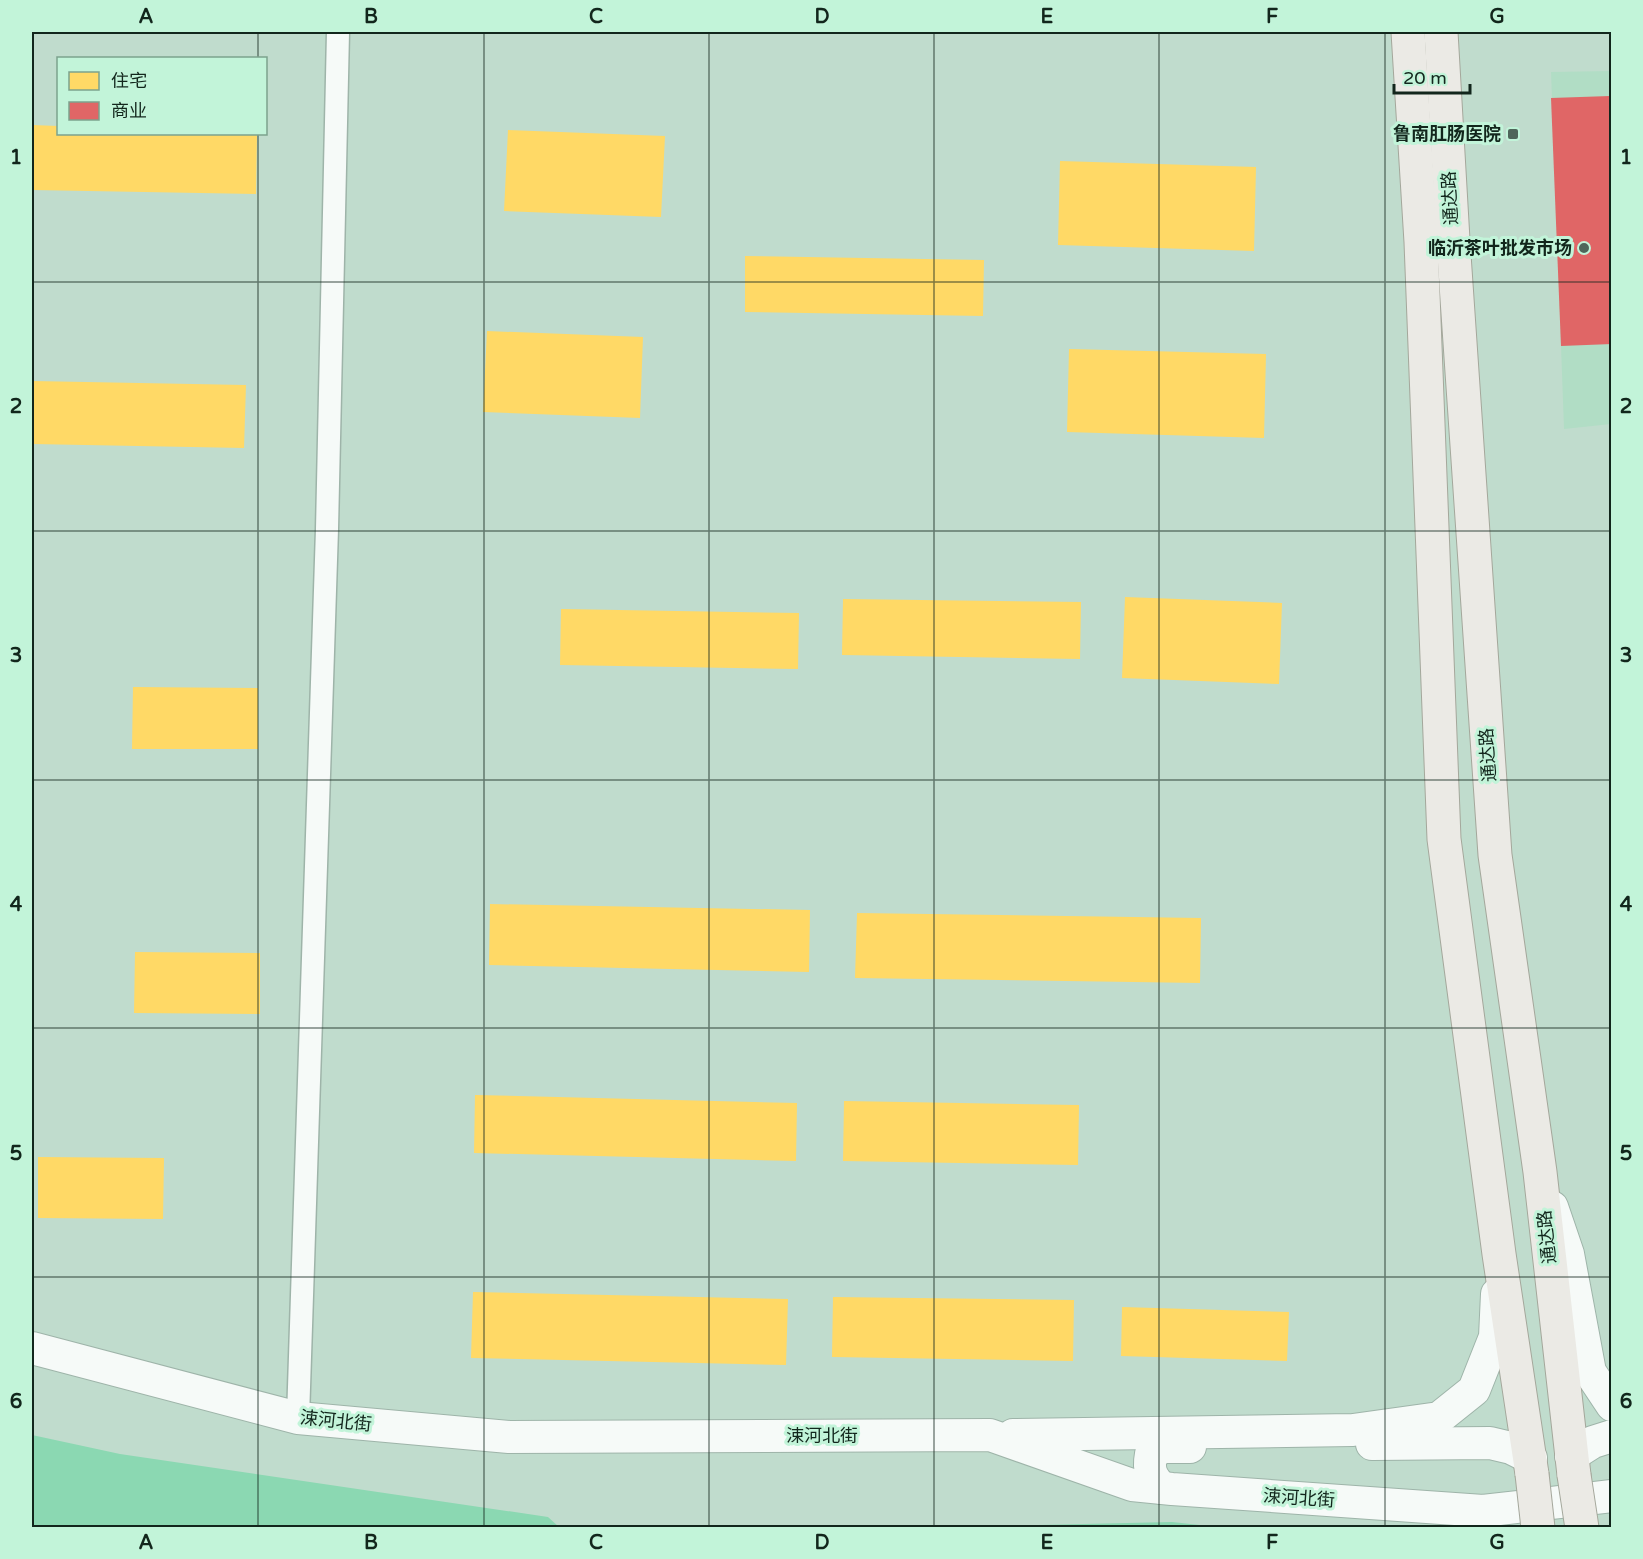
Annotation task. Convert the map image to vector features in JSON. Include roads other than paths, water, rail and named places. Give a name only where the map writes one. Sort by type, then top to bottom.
[{"type":"main road","name":"通达路","points":[[1408,32],[1421,242],[1444,839],[1499,1254],[1532,1466],[1538,1527]]},
{"type":"main road","name":"通达路","points":[[1441,32],[1495,855],[1540,1172],[1582,1527]]},
{"type":"main road","points":[[1540,1172],[1568,1254],[1590,1372],[1611,1405]]},
{"type":"main road","points":[[990,1435],[1353,1430],[1439,1418],[1474,1390],[1495,1337],[1499,1254]]},
{"type":"main road","name":"涑河北街","points":[[32,1348],[298,1418],[509,1437],[990,1435],[1132,1485],[1162,1488],[1484,1511],[1611,1496]]},
{"type":"main road","points":[[1573,1465],[1593,1442],[1611,1436]]},
{"type":"main road","points":[[1162,1488],[1151,1478],[1149,1465],[1151,1454],[1163,1447],[1490,1443],[1511,1448],[1532,1466]]},
{"type":"street","points":[[298,1418],[327,541],[338,32]]},
{"type":"place","name":"鲁南肛肠医院","points":[[1513,134]]},
{"type":"place","name":"临沂茶叶批发市场","points":[[1584,248]]}]
